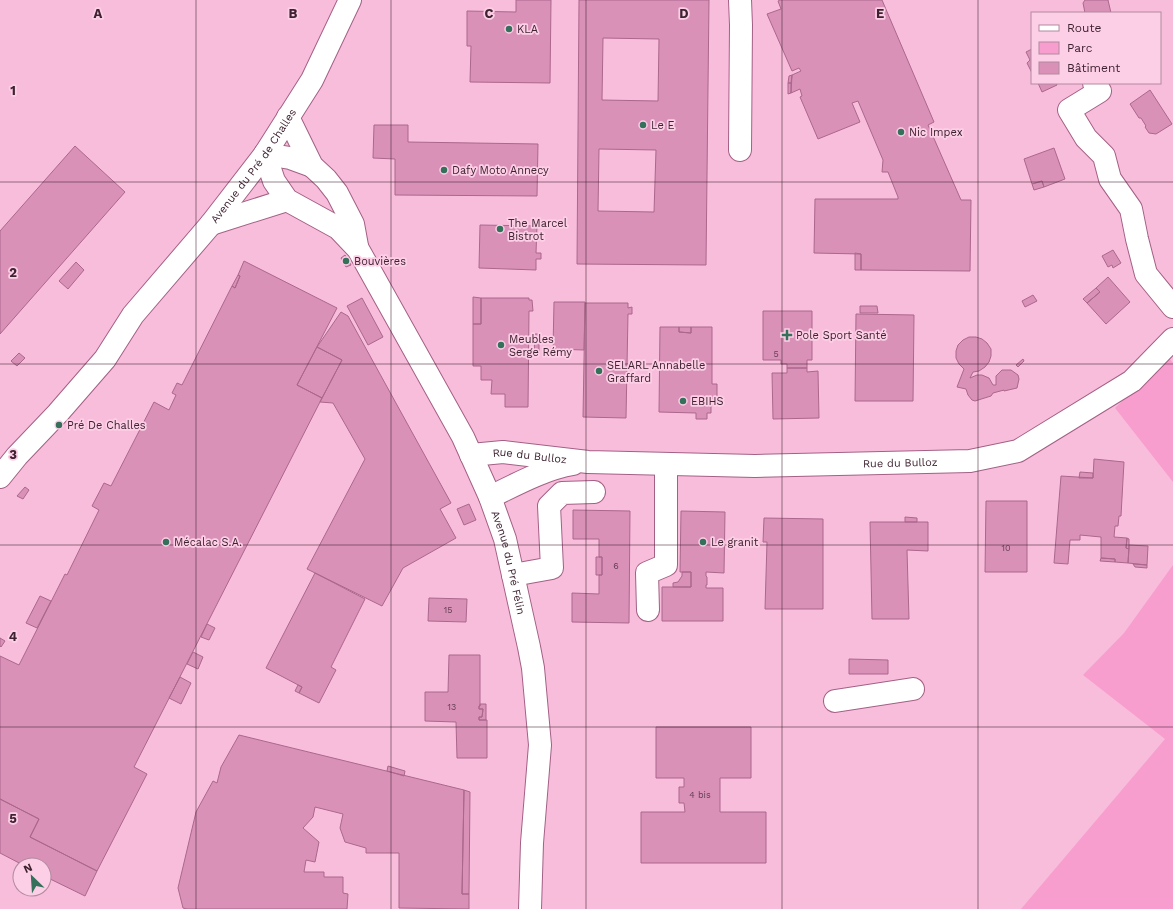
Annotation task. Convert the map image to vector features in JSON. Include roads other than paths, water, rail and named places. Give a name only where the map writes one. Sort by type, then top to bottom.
[{"type":"street","name":"Avenue du Pré de Challes","points":[[0,477],[105,358],[133,315],[211,224],[265,154],[312,80],[350,0]]},
{"type":"street","points":[[740,0],[740,150]]},
{"type":"street","points":[[1095,84],[1100,91],[1069,110],[1086,138],[1104,156],[1110,179],[1131,209],[1146,274],[1173,307]]},
{"type":"street","name":"Avenue du Pré Félin","points":[[288,118],[312,166],[326,179],[337,193],[353,224],[358,249]]},
{"type":"street","name":"Avenue du Pré Félin","points":[[312,166],[290,158],[265,154],[274,181],[287,200],[338,228],[358,249],[463,437],[490,497],[505,539],[525,625],[533,668],[540,745],[532,843],[530,909]]},
{"type":"street","points":[[211,224],[287,200]]},
{"type":"street","name":"Avenue du Pré de Challes","points":[[0,454],[16,441],[49,406],[95,349],[133,315]]},
{"type":"street","name":"Rue du Bulloz","points":[[471,454],[503,452],[588,462],[755,466],[970,461],[1018,451],[1132,381],[1173,339]]},
{"type":"street","name":"Rue du Bulloz","points":[[490,497],[547,471],[568,465],[588,462]]},
{"type":"street","points":[[648,610],[647,573],[666,565],[666,464]]},
{"type":"street","points":[[513,575],[552,568],[549,506],[562,493],[594,492]]},
{"type":"street","points":[[835,701],[913,689]]},
{"type":"place","name":"KLA","points":[[509,29]]},
{"type":"place","name":"Le E","points":[[643,125]]},
{"type":"place","name":"Nic Impex","points":[[901,132]]},
{"type":"place","name":"Dafy Moto Annecy","points":[[444,170]]},
{"type":"place","name":"The Marcel Bistrot","points":[[500,229]]},
{"type":"place","name":"Bouvières","points":[[346,261]]},
{"type":"place","name":"Pole Sport Santé","points":[[787,335]]},
{"type":"place","name":"Meubles Serge Rémy","points":[[501,345]]},
{"type":"place","name":"SELARL Annabelle Graffard","points":[[599,371]]},
{"type":"place","name":"EBIHS","points":[[683,401]]},
{"type":"place","name":"Pré De Challes","points":[[59,425]]},
{"type":"place","name":"Mécalac S.A.","points":[[166,542]]},
{"type":"place","name":"Le granit","points":[[703,542]]}]
